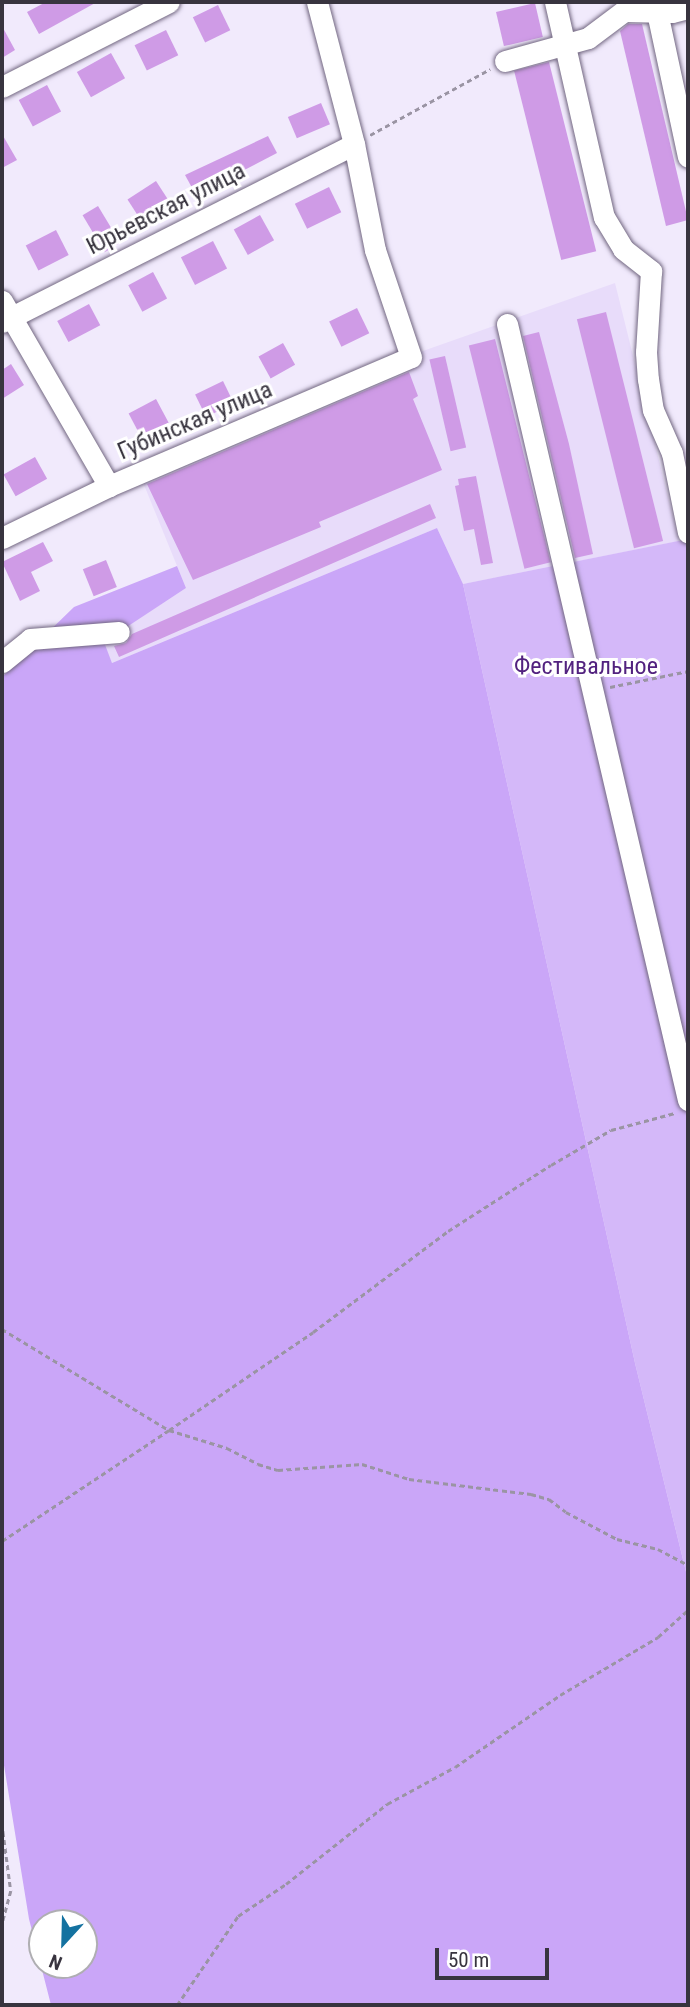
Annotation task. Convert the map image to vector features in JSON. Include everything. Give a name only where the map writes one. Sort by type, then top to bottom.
[{"type":"street","points":[[2,87],[169,2]]},
{"type":"street","points":[[317,2],[354,144]]},
{"type":"street","points":[[555,2],[604,217],[623,250],[651,271],[646,352],[648,379],[653,410],[671,453],[688,528]]},
{"type":"street","points":[[505,61],[598,33],[624,10],[670,7],[688,157]]},
{"type":"street","name":"Юрьевская улица","points":[[5,313],[354,144]]},
{"type":"street","name":"Губинская улица","points":[[2,538],[110,486],[411,357],[375,250],[354,144]]},
{"type":"street","points":[[5,313],[110,486]]},
{"type":"street","points":[[507,324],[593,690],[682,1106]]},
{"type":"street","points":[[2,663],[30,639],[119,632]]},
{"type":"path","points":[[354,144],[505,61]]},
{"type":"path","points":[[593,690],[688,671]]},
{"type":"path","points":[[2,1541],[313,1332],[448,1231],[551,1165],[611,1130],[682,1106]]},
{"type":"path","points":[[2,1329],[169,1430],[278,1470],[362,1464],[409,1479],[549,1499],[566,1512],[617,1539],[657,1549],[688,1565]]},
{"type":"path","points":[[177,2005],[238,1916],[286,1884],[387,1804],[455,1767],[560,1695],[658,1637],[688,1610]]},
{"type":"path","points":[[2,1823],[11,1891],[2,1925]]},
{"type":"shaded area","points":[[615,283],[679,541],[463,584],[437,528],[112,663],[103,642],[186,588],[140,475],[338,381]]},
{"type":"shaded area","points":[[437,528],[463,584],[635,1363],[688,1580],[688,2005],[51,2005],[44,1979],[98,1979],[98,1909],[28,1909],[28,1913],[2,1753],[2,677],[74,607],[177,566],[186,588],[104,642],[112,663]]},
{"type":"green space","name":"Фестивальное","points":[[688,539],[688,1580],[635,1363],[463,584]]},
{"type":"building","points":[[46,2],[97,2],[39,34],[27,12]]},
{"type":"building","points":[[535,3],[543,37],[504,46],[496,12]]},
{"type":"building","points":[[218,5],[230,30],[205,42],[193,17]]},
{"type":"building","points":[[628,24],[642,24],[688,220],[666,226],[620,31]]},
{"type":"building","points":[[2,26],[15,50],[2,58]]},
{"type":"building","points":[[166,30],[178,55],[147,71],[135,45]]},
{"type":"building","points":[[111,53],[125,78],[91,97],[77,72]]},
{"type":"building","points":[[549,62],[596,251],[561,260],[514,71]]},
{"type":"building","points":[[47,85],[61,111],[33,127],[19,100]]},
{"type":"building","points":[[321,103],[330,124],[297,138],[288,117]]},
{"type":"building","points":[[2,134],[17,160],[2,168]]},
{"type":"building","points":[[268,136],[277,153],[196,195],[185,175]]},
{"type":"building","points":[[156,181],[172,206],[144,225],[127,200]]},
{"type":"building","points":[[329,187],[341,212],[307,229],[295,204]]},
{"type":"building","points":[[98,206],[120,243],[105,252],[83,215]]},
{"type":"building","points":[[260,215],[274,240],[248,255],[234,230]]},
{"type":"building","points":[[56,230],[69,255],[38,270],[26,245]]},
{"type":"building","points":[[213,241],[227,269],[195,285],[181,257]]},
{"type":"building","points":[[153,272],[167,298],[142,312],[128,285]]},
{"type":"building","points":[[89,304],[100,325],[68,342],[57,321]]},
{"type":"building","points":[[357,308],[369,333],[341,347],[329,322]]},
{"type":"building","points":[[606,312],[663,541],[634,548],[577,319]]},
{"type":"building","points":[[539,332],[569,444],[593,554],[575,558],[523,336]]},
{"type":"building","points":[[495,339],[551,562],[524,569],[469,346]]},
{"type":"building","points":[[283,343],[295,365],[271,378],[259,357]]},
{"type":"building","points":[[445,356],[466,448],[451,451],[429,360]]},
{"type":"building","points":[[11,364],[24,385],[2,399],[2,370]]},
{"type":"building","points":[[409,372],[418,396],[413,399],[442,470],[319,522],[321,527],[193,580],[147,484]]},
{"type":"building","points":[[223,381],[234,403],[206,417],[195,395]]},
{"type":"building","points":[[156,399],[169,423],[141,437],[129,414]]},
{"type":"building","points":[[35,457],[47,479],[16,496],[4,474]]},
{"type":"building","points":[[476,476],[493,563],[481,565],[474,529],[464,531],[455,486],[459,485],[458,479]]},
{"type":"building","points":[[430,504],[436,518],[119,657],[114,646],[126,643],[132,634]]},
{"type":"building","points":[[43,542],[53,561],[31,572],[40,591],[20,601],[2,562]]},
{"type":"building","points":[[106,560],[117,587],[94,596],[83,569]]}]
